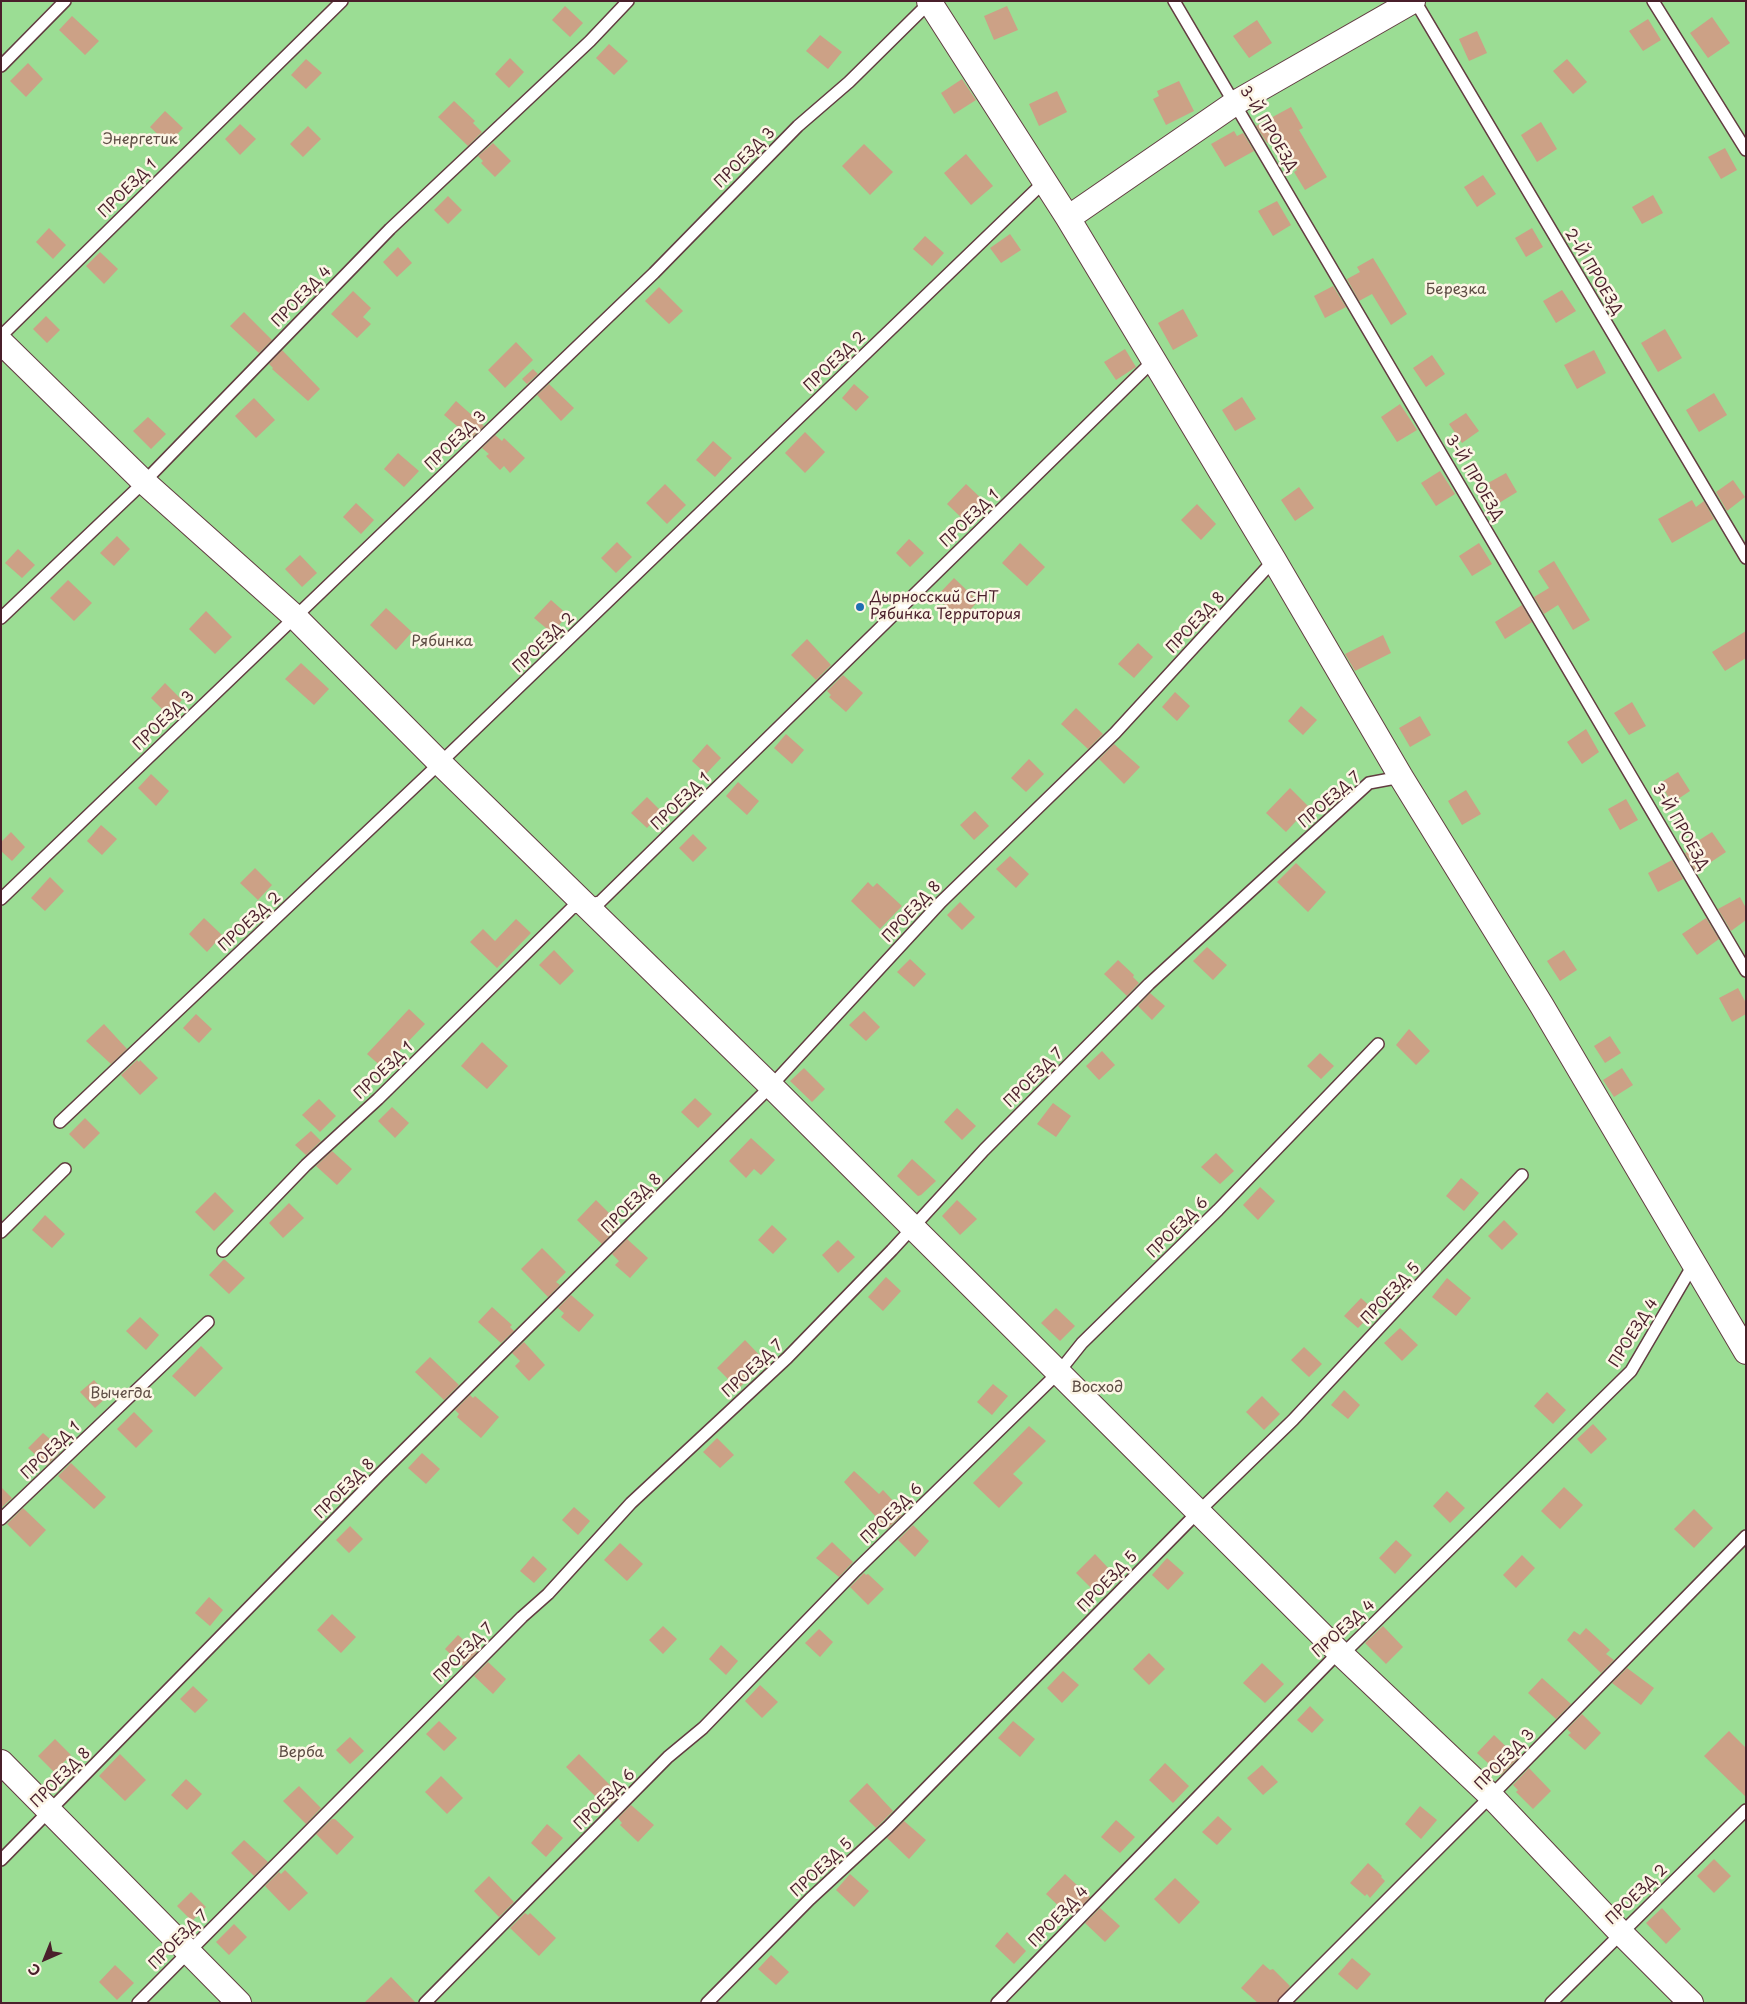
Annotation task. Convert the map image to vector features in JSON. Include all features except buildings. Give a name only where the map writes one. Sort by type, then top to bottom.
[{"type":"street","points":[[1068,218],[1235,103],[1414,1]]},
{"type":"street","points":[[929,2],[1068,218],[1274,560],[1401,777],[1542,1006],[1692,1265],[1746,1352]]},
{"type":"street","points":[[1,342],[144,482],[294,616],[440,763],[772,1086],[1339,1652],[1491,1796],[1621,1933],[1691,2003]]},
{"type":"street","points":[[1,1762],[239,2003]]},
{"type":"lane","points":[[1,66],[65,1]]},
{"type":"lane","name":"ПРОЕЗД 1","points":[[1,336],[342,1]]},
{"type":"lane","name":"ПРОЕЗД 4","points":[[1,618],[144,482],[390,229],[590,41],[628,1]]},
{"type":"lane","name":"3-Й ПРОЕЗД","points":[[1174,1],[1746,971]]},
{"type":"lane","name":"2-Й ПРОЕЗД","points":[[1414,1],[1746,558]]},
{"type":"lane","points":[[1653,1],[1746,150]]},
{"type":"lane","name":"ПРОЕЗД 3","points":[[1,899],[294,616],[654,273],[792,132],[850,82],[929,2]]},
{"type":"lane","name":"ПРОЕЗД 2","points":[[60,1122],[440,763],[1045,182]]},
{"type":"lane","name":"ПРОЕЗД 1","points":[[223,1251],[306,1165],[378,1099],[572,908],[600,902],[1153,361]]},
{"type":"lane","name":"ПРОЕЗД 8","points":[[1,1860],[380,1474],[772,1086],[941,902],[1115,733],[1274,560]]},
{"type":"lane","name":"ПРОЕЗД 7","points":[[138,2003],[522,1617],[548,1594],[631,1503],[787,1358],[984,1150],[1156,977],[1369,783],[1401,777]]},
{"type":"lane","name":"ПРОЕЗД 6","points":[[425,2003],[668,1757],[703,1728],[863,1564],[1058,1373],[1082,1343],[1218,1210],[1378,1044]]},
{"type":"lane","points":[[1,1232],[65,1170]]},
{"type":"lane","name":"ПРОЕЗД 5","points":[[708,2003],[810,1899],[894,1820],[1198,1512],[1299,1413],[1522,1175]]},
{"type":"lane","name":"ПРОЕЗД 4","points":[[997,2003],[1339,1652],[1348,1650],[1631,1371],[1692,1265]]},
{"type":"lane","name":"ПРОЕЗД 1","points":[[1,1519],[208,1322]]},
{"type":"lane","name":"ПРОЕЗД 3","points":[[1284,2003],[1491,1796],[1746,1536]]},
{"type":"lane","name":"ПРОЕЗД 2","points":[[1551,2003],[1746,1810]]},
{"type":"green space","points":[[1,1],[1746,1],[1746,2003],[1,2003]]},
{"type":"place","name":"Дырносский СНТ Рябинка Территория","points":[[860,607]]},
{"type":"park label","name":"Энергетик","points":[[140,140]]},
{"type":"park label","name":"Березка","points":[[1456,290]]},
{"type":"park label","name":"Рябинка","points":[[442,642]]},
{"type":"park label","name":"Восход","points":[[1097,1388]]},
{"type":"park label","name":"Вычегда","points":[[121,1394]]},
{"type":"park label","name":"Верба","points":[[301,1753]]}]
